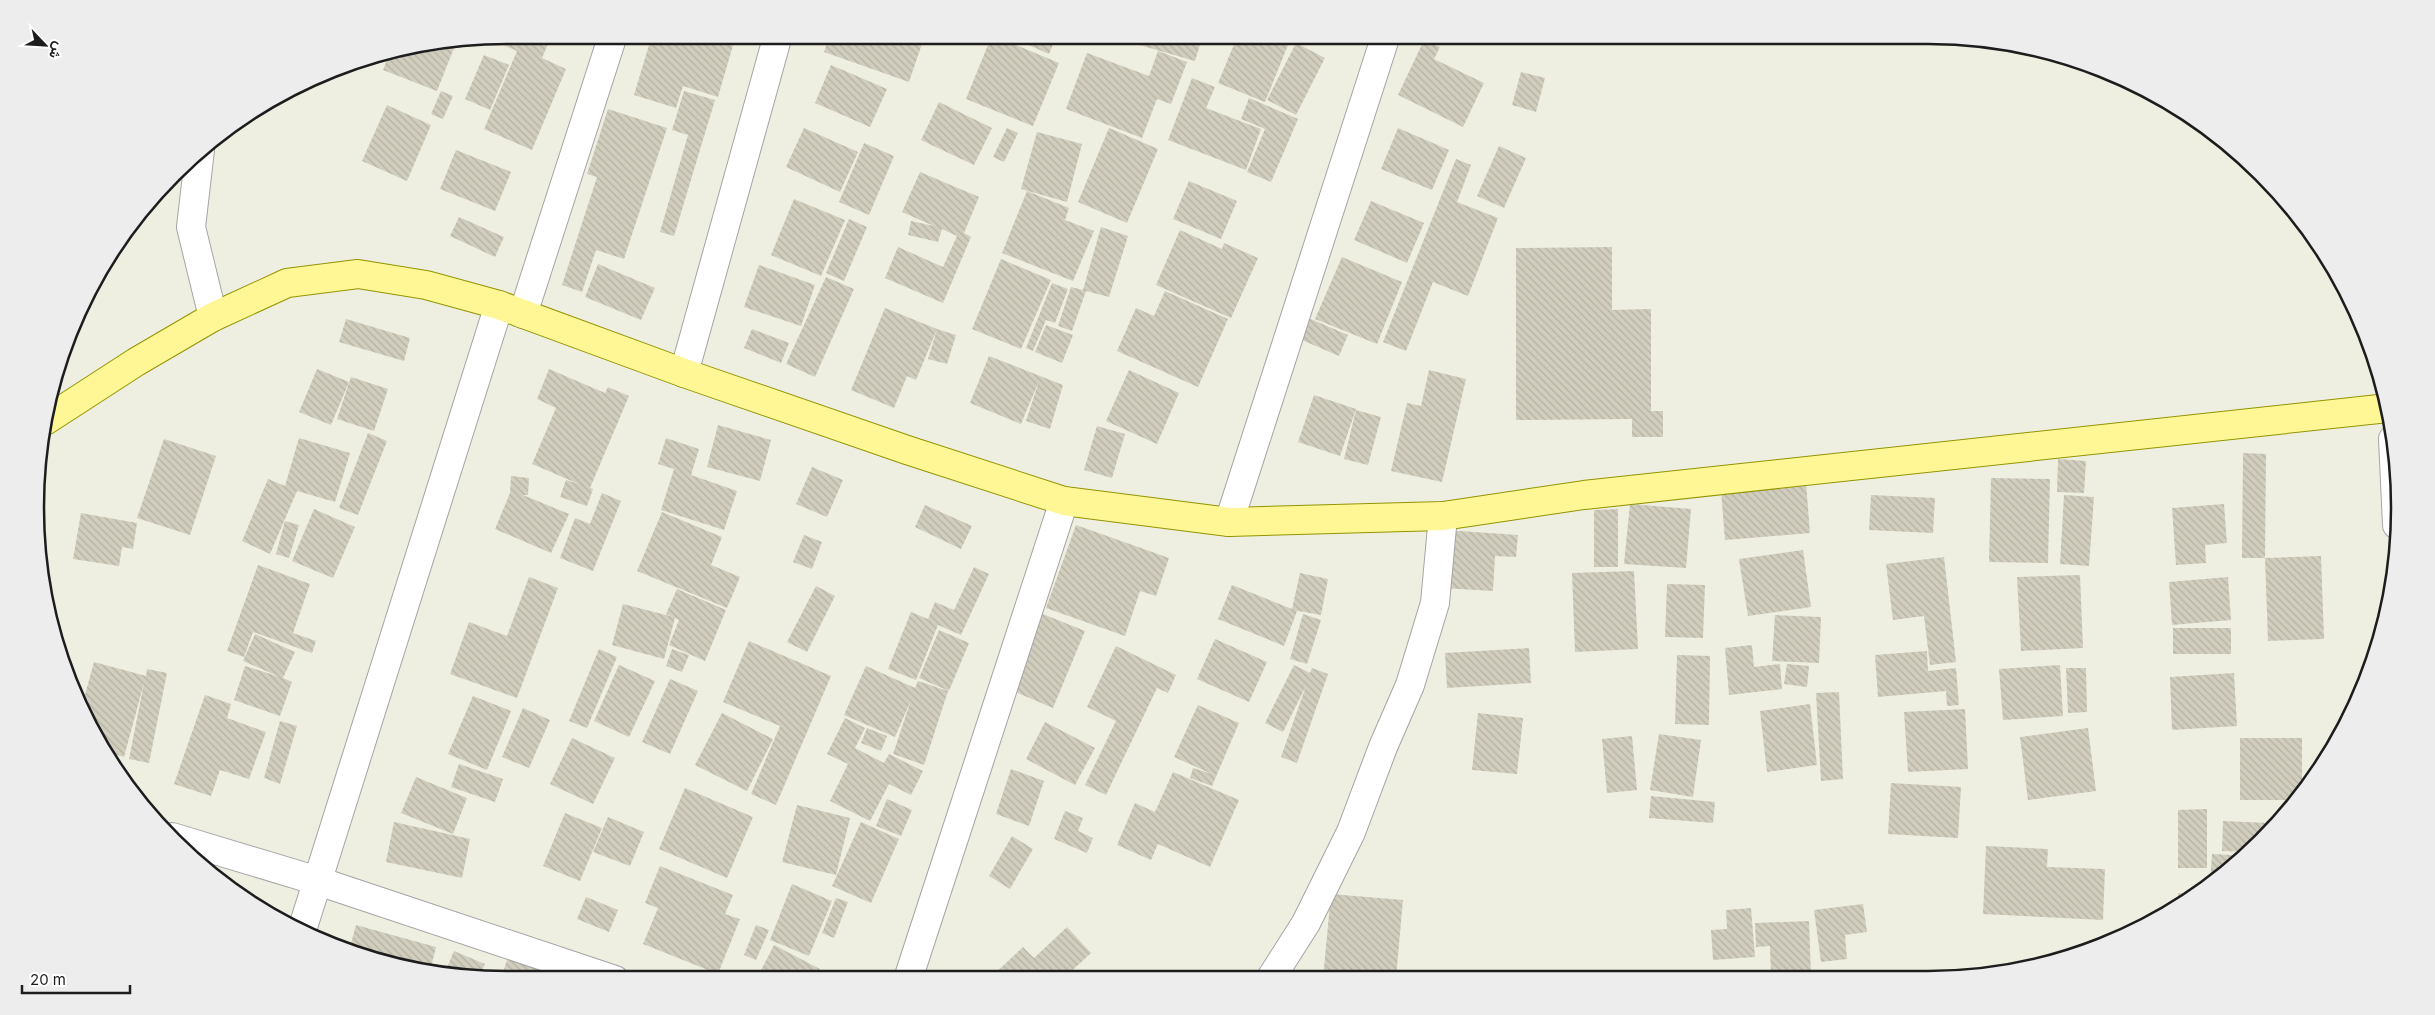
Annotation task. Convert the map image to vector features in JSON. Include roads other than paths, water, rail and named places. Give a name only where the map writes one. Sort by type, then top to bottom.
[{"type":"main road","points":[[53,416],[136,362],[214,317],[287,283],[358,274],[426,285],[511,310],[684,373],[907,450],[1064,501],[1229,522],[1443,516],[1584,495],[2380,409]]},
{"type":"street","points":[[304,924],[511,310],[610,44]]},
{"type":"street","points":[[684,373],[775,44]]},
{"type":"street","points":[[1229,522],[1383,44]]},
{"type":"street","points":[[199,162],[192,227],[214,317]]},
{"type":"street","points":[[911,971],[1064,501]]},
{"type":"street","points":[[1275,971],[1306,923],[1351,832],[1383,747],[1410,685],[1435,603],[1443,516]]},
{"type":"street","points":[[187,841],[318,881],[588,971]]}]
